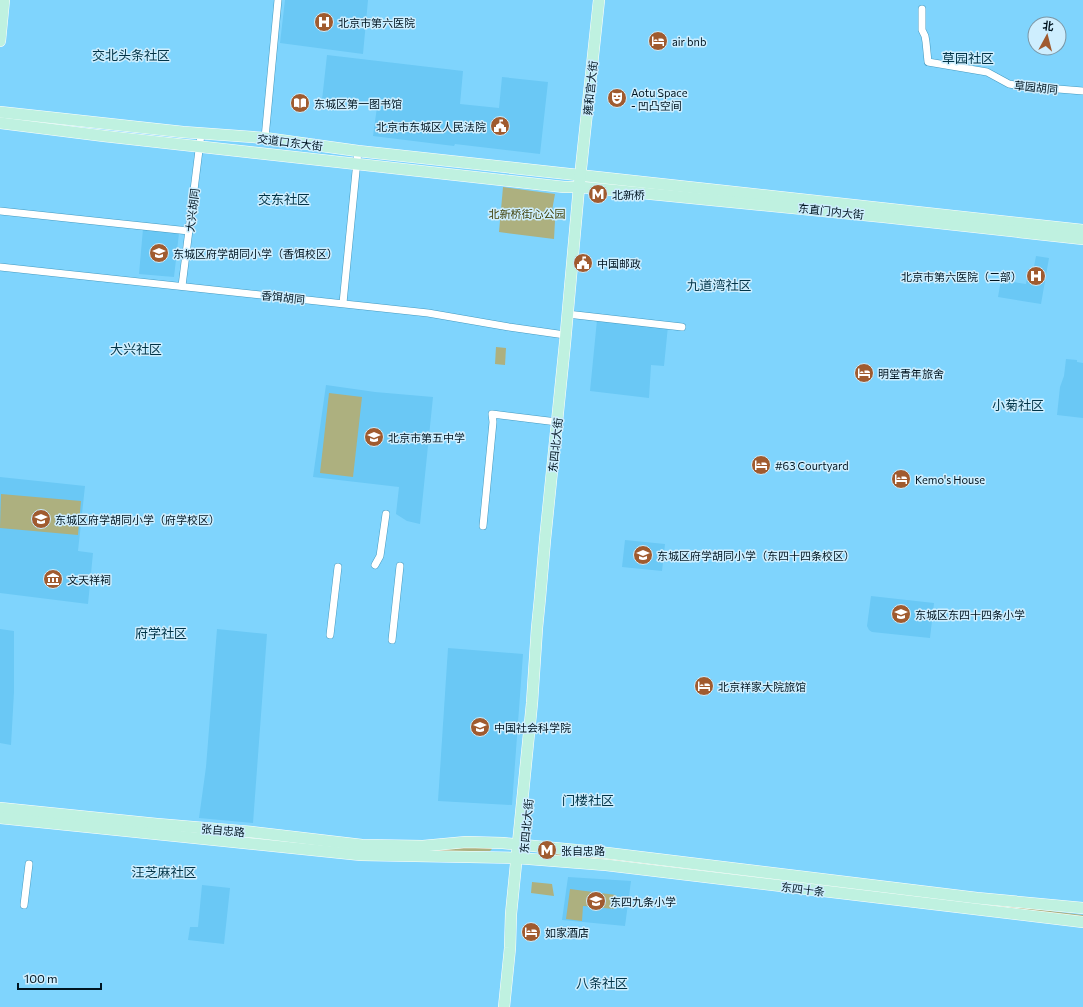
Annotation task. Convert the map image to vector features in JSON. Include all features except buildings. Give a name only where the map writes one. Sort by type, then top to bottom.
[{"type":"main road","points":[[0,40],[4,0]]},
{"type":"main road","name":"雍和宫大街","points":[[580,181],[599,0]]},
{"type":"main road","name":"交道口东大街","points":[[0,112],[201,134],[265,138],[580,181]]},
{"type":"main road","name":"交道口东大街","points":[[0,123],[199,147],[556,186],[580,181]]},
{"type":"main road","name":"东直门内大街","points":[[580,181],[1083,230]]},
{"type":"main road","name":"东直门内大街","points":[[580,181],[1083,239]]},
{"type":"main road","name":"东四北大街","points":[[504,1007],[510,948],[511,914],[520,859],[545,540],[580,181]]},
{"type":"main road","name":"张自忠路","points":[[0,808],[252,832],[362,845],[423,846],[466,842],[521,845]]},
{"type":"main road","name":"张自忠路","points":[[0,818],[361,856],[520,859]]},
{"type":"main road","name":"东四十条","points":[[521,845],[608,853],[977,898],[1083,908]]},
{"type":"main road","name":"东四十条","points":[[520,859],[606,865],[1083,922]]},
{"type":"street","points":[[265,138],[278,0]]},
{"type":"street","name":"草园胡同","points":[[922,9],[922,30],[925,36],[928,62],[988,72],[1009,84],[1083,91]]},
{"type":"street","name":"大兴胡同","points":[[182,286],[201,134]]},
{"type":"street","points":[[343,303],[358,151]]},
{"type":"street","points":[[0,211],[189,230]]},
{"type":"street","name":"香饵胡同","points":[[0,267],[428,313],[565,335]]},
{"type":"street","points":[[567,314],[682,327]]},
{"type":"street","points":[[483,526],[493,422],[492,414],[557,422]]},
{"type":"street","points":[[375,565],[380,556],[386,514]]},
{"type":"street","points":[[392,640],[400,566]]},
{"type":"street","points":[[330,635],[338,567]]},
{"type":"street","points":[[24,905],[29,864]]},
{"type":"shaded area","name":"北京市第六医院","points":[[285,0],[368,0],[363,54],[280,43]]},
{"type":"shaded area","points":[[327,55],[463,71],[460,104],[499,108],[502,77],[548,82],[540,154],[455,144],[454,146],[373,136],[377,107],[322,100]]},
{"type":"shaded area","name":"东城区府学胡同小学（香饵校区）","points":[[143,229],[179,233],[174,277],[139,274]]},
{"type":"shaded area","name":"北京市第六医院（二部）","points":[[1036,256],[1049,258],[1041,304],[998,297],[1001,280],[1026,284],[1028,272],[1033,272]]},
{"type":"shaded area","points":[[597,320],[668,326],[664,366],[651,365],[649,398],[590,391]]},
{"type":"shaded area","points":[[1066,359],[1077,360],[1077,362],[1083,363],[1083,418],[1057,415],[1060,387],[1064,376]]},
{"type":"shaded area","name":"北京市第五中学","points":[[326,385],[375,392],[433,397],[420,524],[407,521],[396,514],[399,487],[313,477]]},
{"type":"shaded area","name":"东城区府学胡同小学（府学校区）","points":[[0,477],[85,486],[78,551],[93,553],[88,604],[0,593]]},
{"type":"shaded area","name":"东城区府学胡同小学（东四十四条校区）","points":[[625,540],[665,544],[662,571],[622,567]]},
{"type":"shaded area","name":"东城区东四十四条小学","points":[[871,596],[934,603],[930,638],[872,632],[869,630],[867,626]]},
{"type":"shaded area","points":[[0,629],[14,631],[14,692],[11,745],[0,743]]},
{"type":"shaded area","points":[[217,629],[267,634],[253,823],[199,818],[206,767]]},
{"type":"shaded area","name":"中国社会科学院","points":[[448,648],[523,654],[512,805],[438,801]]},
{"type":"shaded area","name":"东四九条小学","points":[[568,877],[631,881],[625,926],[562,920]]},
{"type":"shaded area","points":[[202,885],[230,888],[224,944],[188,940],[190,927],[198,927]]},
{"type":"green space","name":"北新桥街心公园","points":[[503,187],[555,194],[551,216],[555,221],[554,239],[499,232]]},
{"type":"green space","points":[[496,347],[506,348],[505,365],[495,364]]},
{"type":"green space","points":[[329,393],[362,397],[353,477],[320,473]]},
{"type":"green space","points":[[1,494],[81,501],[78,535],[0,528]]},
{"type":"green space","points":[[491,847],[492,849],[490,851],[432,852],[386,848]]},
{"type":"green space","points":[[538,851],[617,858],[848,886],[849,888],[609,860],[581,859],[538,854]]},
{"type":"green space","points":[[532,882],[552,884],[554,896],[531,893]]},
{"type":"green space","points":[[570,889],[616,895],[614,909],[583,906],[582,921],[566,919]]},
{"type":"green space","points":[[986,903],[1083,915],[1083,917],[986,905]]},
{"type":"place","name":"北京市第六医院","points":[[324,22]]},
{"type":"place","name":"air bnb","points":[[658,41]]},
{"type":"place","name":"Aotu Space - 凹凸空间","points":[[617,98]]},
{"type":"place","name":"东城区第一图书馆","points":[[300,103]]},
{"type":"place","name":"北京市东城区人民法院","points":[[500,126]]},
{"type":"place","name":"北新桥","points":[[598,194]]},
{"type":"place","name":"东城区府学胡同小学（香饵校区）","points":[[159,253]]},
{"type":"place","name":"中国邮政","points":[[583,263]]},
{"type":"place","name":"北京市第六医院（二部）","points":[[1036,276]]},
{"type":"place","name":"明堂青年旅舍","points":[[864,373]]},
{"type":"place","name":"北京市第五中学","points":[[374,437]]},
{"type":"place","name":"#63 Courtyard","points":[[761,465]]},
{"type":"place","name":"Kemo's House","points":[[901,479]]},
{"type":"place","name":"东城区府学胡同小学（府学校区）","points":[[41,519]]},
{"type":"place","name":"东城区府学胡同小学（东四十四条校区）","points":[[643,555]]},
{"type":"place","name":"文天祥祠","points":[[53,579]]},
{"type":"place","name":"东城区东四十四条小学","points":[[901,614]]},
{"type":"place","name":"北京祥家大院旅馆","points":[[704,686]]},
{"type":"place","name":"中国社会科学院","points":[[480,727]]},
{"type":"place","name":"张自忠路","points":[[547,850]]},
{"type":"place","name":"东四九条小学","points":[[596,901]]},
{"type":"place","name":"如家酒店","points":[[531,932]]},
{"type":"district","name":"交北头条社区","points":[[131,55]]},
{"type":"district","name":"草园社区","points":[[968,58]]},
{"type":"district","name":"交东社区","points":[[284,199]]},
{"type":"district","name":"九道湾社区","points":[[719,285]]},
{"type":"district","name":"大兴社区","points":[[136,349]]},
{"type":"district","name":"小菊社区","points":[[1018,405]]},
{"type":"district","name":"府学社区","points":[[161,633]]},
{"type":"district","name":"门楼社区","points":[[588,800]]},
{"type":"district","name":"汪芝麻社区","points":[[164,872]]},
{"type":"district","name":"八条社区","points":[[602,983]]}]
